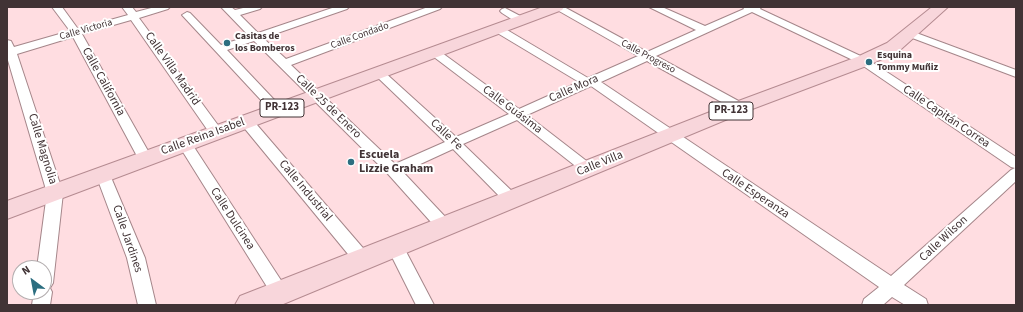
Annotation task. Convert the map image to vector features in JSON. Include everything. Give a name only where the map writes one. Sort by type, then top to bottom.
[{"type":"main road","name":"Calle Reina Isabel","points":[[7,210],[434,52],[508,20],[557,7]]},
{"type":"main road","name":"Calle Villa","points":[[250,305],[512,200],[669,135],[863,61],[893,47],[911,34],[941,7]]},
{"type":"street","name":"Calle California","points":[[57,7],[76,33],[145,158]]},
{"type":"street","name":"Calle Victoria","points":[[8,49],[76,33],[131,11],[165,7]]},
{"type":"street","points":[[230,10],[257,7]]},
{"type":"street","points":[[220,49],[344,7]]},
{"type":"street","name":"Calle Condado","points":[[284,64],[437,7]]},
{"type":"street","name":"Calle Progreso","points":[[557,7],[740,107]]},
{"type":"street","points":[[654,7],[704,30]]},
{"type":"street","name":"Calle Mora","points":[[393,171],[752,8]]},
{"type":"street","name":"Calle Capitán Correa","points":[[752,8],[863,61],[1016,164]]},
{"type":"street","name":"Calle 25 de Enero","points":[[230,10],[256,38],[393,171],[445,227]]},
{"type":"street","name":"Calle Villa Madrid","points":[[131,11],[216,132]]},
{"type":"street","points":[[187,15],[277,110]]},
{"type":"street","name":"Calle Esperanza","points":[[508,20],[590,82],[919,305]]},
{"type":"street","points":[[911,34],[1016,74]]},
{"type":"street","name":"Calle Magnolia","points":[[8,49],[55,193],[47,260]]},
{"type":"street","name":"Calle Guásima","points":[[434,52],[519,115],[588,169]]},
{"type":"street","name":"Calle Fe","points":[[378,72],[512,200]]},
{"type":"street","name":"Calle Industrial","points":[[246,121],[363,260]]},
{"type":"street","name":"Calle Dulcinea","points":[[185,144],[280,293]]},
{"type":"street","name":"Calle Wilson","points":[[871,305],[1016,173]]},
{"type":"street","name":"Calle Jardines","points":[[103,175],[136,258],[147,305]]},
{"type":"street","points":[[395,247],[425,305]]},
{"type":"place","name":"Casitas de los Bomberos","points":[[227,43]]},
{"type":"place","name":"Esquina Tommy Muñiz","points":[[869,62]]},
{"type":"place","name":"Escuela Lizzie Graham","points":[[351,162]]}]
